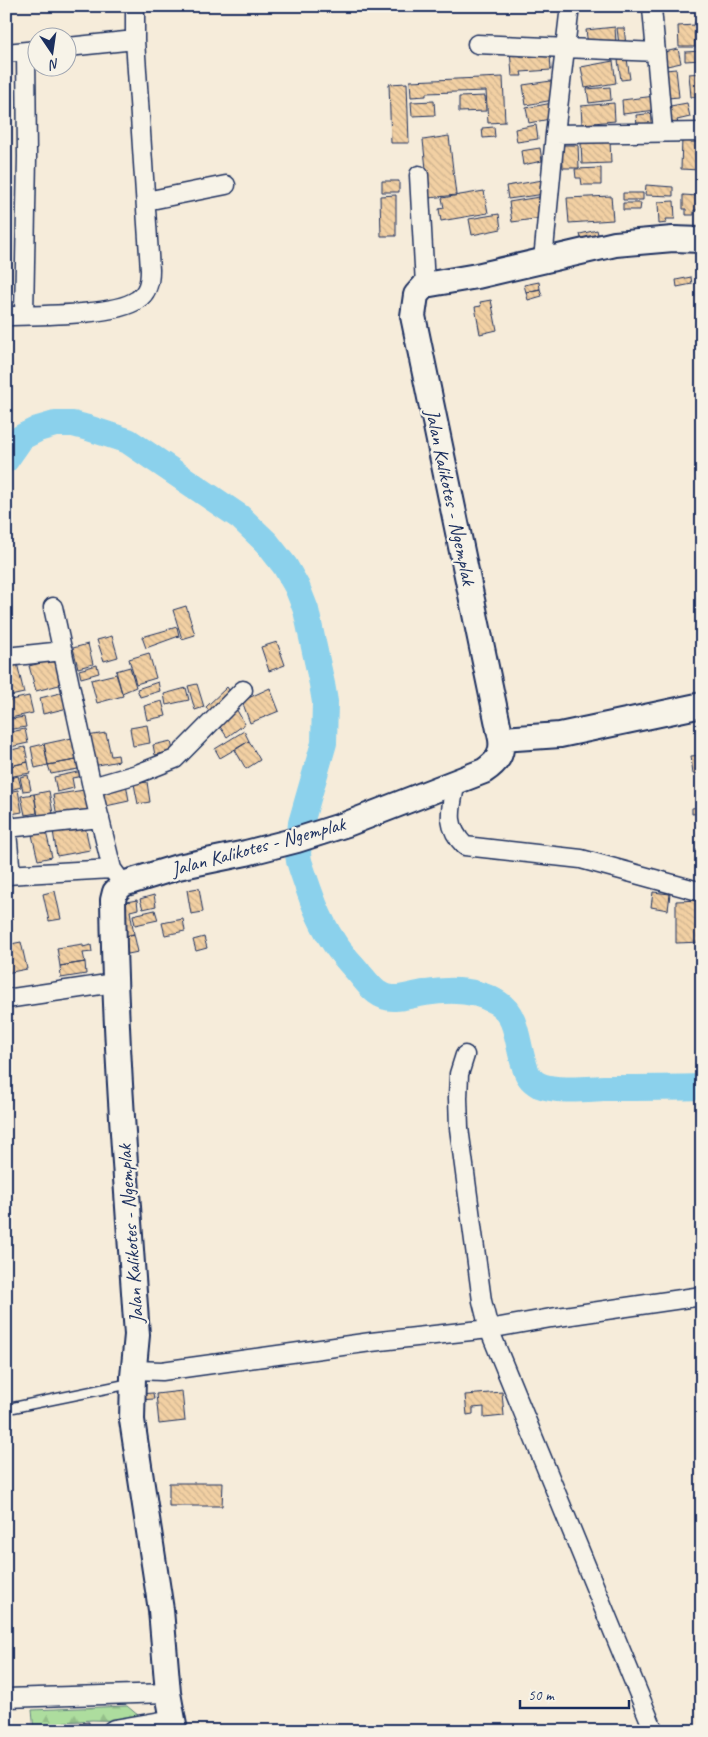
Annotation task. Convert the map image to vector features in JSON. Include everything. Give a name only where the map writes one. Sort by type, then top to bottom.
[{"type":"street","points":[[6,316],[93,311],[125,307],[138,300],[144,294],[150,278],[135,40],[135,6]]},
{"type":"street","points":[[543,260],[570,6]]},
{"type":"street","points":[[652,8],[663,132]]},
{"type":"street","points":[[78,46],[135,40]]},
{"type":"street","points":[[477,44],[656,52]]},
{"type":"street","points":[[6,53],[28,50]]},
{"type":"street","points":[[24,315],[31,78]]},
{"type":"street","points":[[555,134],[702,132]]},
{"type":"street","points":[[419,175],[425,286],[615,244],[673,238],[702,240]]},
{"type":"street","points":[[146,201],[226,185]]},
{"type":"street","name":"Jalan Kalikotes - Ngemplak","points":[[174,1725],[168,1693],[161,1610],[132,1420],[137,1335],[118,1079],[114,983],[114,892],[117,876],[178,867],[246,853],[297,840],[347,824],[484,771],[494,764],[501,752],[501,739],[413,316],[416,295],[425,286]]},
{"type":"street","points":[[6,821],[9,875],[117,876],[92,787],[54,607]]},
{"type":"street","points":[[6,657],[64,651]]},
{"type":"street","points":[[92,787],[137,774],[175,760],[242,690]]},
{"type":"street","points":[[501,739],[560,734],[702,705]]},
{"type":"street","points":[[456,782],[450,817],[453,832],[465,846],[581,859],[702,892]]},
{"type":"street","points":[[7,828],[100,818]]},
{"type":"street","points":[[6,999],[114,983]]},
{"type":"street","points":[[465,1055],[459,1074],[459,1128],[482,1302],[489,1329],[654,1731]]},
{"type":"street","points":[[134,1376],[370,1342],[489,1329],[702,1296]]},
{"type":"street","points":[[6,1698],[168,1693]]},
{"type":"street","points":[[111,1731],[114,1729],[174,1725]]},
{"type":"lane","points":[[6,1409],[134,1376]]},
{"type":"green space","points":[[127,1706],[145,1721],[92,1720],[64,1722],[63,1729],[34,1731],[32,1710]]},
{"type":"building","points":[[695,22],[702,22],[702,47],[695,47]]},
{"type":"building","points":[[695,25],[695,47],[679,47],[678,26]]},
{"type":"building","points":[[615,27],[616,43],[588,45],[586,30]]},
{"type":"building","points":[[617,28],[624,28],[626,45],[619,45]]},
{"type":"building","points":[[510,49],[520,49],[520,56],[550,55],[551,70],[521,72],[522,76],[512,76]]},
{"type":"building","points":[[678,49],[681,63],[667,66],[664,52]]},
{"type":"building","points":[[702,51],[702,60],[685,61],[685,52]]},
{"type":"building","points":[[627,59],[630,79],[621,80],[618,60]]},
{"type":"building","points":[[613,61],[616,83],[585,88],[581,67]]},
{"type":"building","points":[[676,69],[679,97],[668,98],[665,70]]},
{"type":"building","points":[[702,73],[702,96],[691,97],[689,74]]},
{"type":"building","points":[[503,77],[505,122],[488,123],[486,91],[426,93],[426,96],[411,97],[410,81]]},
{"type":"building","points":[[551,81],[553,100],[526,105],[523,85]]},
{"type":"building","points":[[407,83],[409,143],[391,143],[389,84]]},
{"type":"building","points":[[610,87],[611,100],[589,103],[587,89]]},
{"type":"building","points":[[485,96],[486,111],[459,112],[459,97]]},
{"type":"building","points":[[655,96],[656,110],[623,114],[622,100]]},
{"type":"building","points":[[434,101],[435,115],[412,116],[411,102]]},
{"type":"building","points":[[552,103],[555,118],[529,123],[526,108]]},
{"type":"building","points":[[614,103],[615,121],[582,124],[581,106]]},
{"type":"building","points":[[687,103],[690,117],[677,120],[678,123],[668,125],[665,107]]},
{"type":"building","points":[[657,113],[658,124],[637,126],[636,115]]},
{"type":"building","points":[[536,125],[538,139],[517,142],[515,129]]},
{"type":"building","points":[[494,127],[495,137],[483,138],[482,128]]},
{"type":"building","points":[[449,136],[456,195],[429,198],[423,140]]},
{"type":"building","points":[[682,139],[701,140],[699,170],[681,169]]},
{"type":"building","points":[[610,141],[611,163],[582,164],[581,142]]},
{"type":"building","points":[[562,145],[578,145],[579,168],[563,168]]},
{"type":"building","points":[[540,148],[542,161],[523,165],[521,151]]},
{"type":"building","points":[[601,168],[601,185],[582,185],[581,178],[576,178],[575,169]]},
{"type":"building","points":[[543,180],[545,194],[508,199],[506,186]]},
{"type":"building","points":[[382,181],[399,181],[399,192],[382,192]]},
{"type":"building","points":[[646,185],[673,187],[673,196],[645,195]]},
{"type":"building","points":[[484,191],[488,213],[441,221],[439,209],[444,208],[442,198]]},
{"type":"building","points":[[623,193],[643,193],[643,200],[623,200]]},
{"type":"building","points":[[396,195],[396,236],[381,236],[380,196]]},
{"type":"building","points":[[683,195],[699,196],[698,210],[694,210],[694,215],[686,215],[686,209],[683,209]]},
{"type":"building","points":[[611,196],[613,220],[569,223],[567,198]]},
{"type":"building","points":[[539,197],[542,218],[512,222],[509,202]]},
{"type":"building","points":[[674,201],[675,219],[666,219],[667,223],[659,224],[658,202]]},
{"type":"building","points":[[623,203],[641,203],[640,210],[623,210]]},
{"type":"building","points":[[499,214],[501,229],[472,235],[469,219]]},
{"type":"building","points":[[597,230],[600,243],[583,246],[580,234]]},
{"type":"building","points":[[691,277],[692,284],[677,287],[676,280]]},
{"type":"building","points":[[539,282],[540,289],[526,292],[524,285]]},
{"type":"building","points":[[540,289],[542,296],[528,300],[526,292]]},
{"type":"building","points":[[491,300],[497,330],[480,334],[475,307],[481,306],[480,302]]},
{"type":"building","points":[[186,606],[195,635],[182,639],[173,610]]},
{"type":"building","points":[[177,627],[179,636],[146,648],[142,637]]},
{"type":"building","points":[[112,636],[118,657],[104,661],[97,640]]},
{"type":"building","points":[[277,642],[285,665],[269,671],[261,647]]},
{"type":"building","points":[[88,644],[93,664],[78,668],[73,648]]},
{"type":"building","points":[[149,653],[156,678],[136,684],[129,659]]},
{"type":"building","points":[[60,658],[67,683],[36,691],[29,666]]},
{"type":"building","points":[[17,663],[24,693],[6,697],[6,665]]},
{"type":"building","points":[[97,665],[99,673],[81,678],[79,670]]},
{"type":"building","points":[[130,667],[136,687],[122,693],[116,671]]},
{"type":"building","points":[[116,674],[123,696],[97,703],[91,680]]},
{"type":"building","points":[[158,682],[160,691],[140,697],[137,689]]},
{"type":"building","points":[[197,684],[204,707],[195,710],[188,686]]},
{"type":"building","points":[[227,687],[234,697],[213,716],[206,707]]},
{"type":"building","points":[[186,688],[189,700],[166,705],[164,694]]},
{"type":"building","points":[[270,688],[279,711],[250,723],[242,701]]},
{"type":"building","points":[[68,691],[72,707],[43,714],[40,698]]},
{"type":"building","points":[[29,696],[33,713],[6,719],[6,701]]},
{"type":"building","points":[[162,701],[166,716],[147,720],[144,706]]},
{"type":"building","points":[[235,707],[245,724],[227,737],[216,721]]},
{"type":"building","points":[[24,717],[26,727],[6,730],[6,720]]},
{"type":"building","points":[[147,725],[150,743],[133,746],[130,728]]},
{"type":"building","points":[[25,729],[28,743],[6,748],[6,733]]},
{"type":"building","points":[[244,731],[249,741],[220,758],[215,749]]},
{"type":"building","points":[[106,733],[111,756],[118,755],[119,761],[93,766],[87,736]]},
{"type":"building","points":[[72,738],[76,760],[48,765],[44,744]]},
{"type":"building","points":[[171,741],[173,751],[155,755],[153,745]]},
{"type":"building","points":[[249,741],[260,760],[246,769],[235,750]]},
{"type":"building","points":[[44,744],[48,765],[35,768],[31,747]]},
{"type":"building","points":[[25,747],[28,762],[6,767],[6,751]]},
{"type":"building","points":[[702,755],[702,773],[693,774],[691,756]]},
{"type":"building","points":[[76,760],[78,769],[51,774],[48,765]]},
{"type":"building","points":[[28,762],[30,773],[8,777],[6,767]]},
{"type":"building","points":[[82,771],[84,776],[72,778],[74,788],[57,792],[54,777]]},
{"type":"building","points":[[28,775],[31,790],[23,791],[20,777]]},
{"type":"building","points":[[18,776],[21,787],[10,790],[7,779]]},
{"type":"building","points":[[147,782],[150,802],[138,804],[134,784]]},
{"type":"building","points":[[126,783],[129,801],[106,806],[102,787]]},
{"type":"building","points":[[18,790],[22,812],[11,814],[7,792]]},
{"type":"building","points":[[84,790],[88,811],[57,816],[53,795]]},
{"type":"building","points":[[49,791],[53,813],[38,816],[34,794]]},
{"type":"building","points":[[34,794],[37,813],[25,815],[21,796]]},
{"type":"building","points":[[701,799],[702,813],[692,814],[692,808],[701,807]]},
{"type":"building","points":[[85,826],[90,850],[57,856],[53,831]]},
{"type":"building","points":[[46,832],[52,857],[38,860],[32,835]]},
{"type":"building","points":[[702,848],[702,867],[701,867],[696,850]]},
{"type":"building","points":[[199,888],[203,912],[191,914],[187,890]]},
{"type":"building","points":[[55,891],[61,919],[49,921],[43,894]]},
{"type":"building","points":[[653,892],[670,894],[668,910],[651,907]]},
{"type":"building","points":[[154,895],[156,906],[143,909],[140,899]]},
{"type":"building","points":[[137,900],[138,909],[130,911],[134,934],[121,937],[115,904]]},
{"type":"building","points":[[702,900],[702,942],[676,943],[676,901]]},
{"type":"building","points":[[155,910],[158,920],[135,925],[133,915]]},
{"type":"building","points":[[183,919],[185,931],[165,935],[162,923]]},
{"type":"building","points":[[134,934],[138,952],[123,955],[121,937]]},
{"type":"building","points":[[204,937],[207,948],[196,951],[193,940]]},
{"type":"building","points":[[21,942],[27,969],[6,973],[6,945]]},
{"type":"building","points":[[83,944],[83,947],[91,945],[92,952],[83,953],[85,962],[60,966],[57,948]]},
{"type":"building","points":[[85,962],[86,974],[61,978],[60,966]]},
{"type":"building","points":[[182,1391],[185,1421],[159,1424],[156,1394]]},
{"type":"building","points":[[502,1392],[504,1416],[484,1418],[484,1407],[473,1408],[473,1414],[467,1415],[465,1395]]},
{"type":"building","points":[[153,1393],[154,1399],[138,1400],[138,1394]]},
{"type":"building","points":[[169,1483],[223,1483],[222,1506],[169,1506]]},
{"type":"building","points":[[89,1722],[89,1727],[93,1727],[94,1731],[67,1731],[66,1724]]},
{"type":"waterway","points":[[6,460],[22,437],[38,429],[55,424],[73,424],[128,441],[240,517],[267,543],[285,566],[297,587],[306,610],[325,702],[324,743],[301,823],[299,861],[313,902],[327,932],[339,950],[374,990],[389,998],[453,991],[463,991],[490,998],[505,1008],[510,1015],[525,1067],[531,1079],[539,1085],[554,1089],[571,1090],[702,1087]]}]
